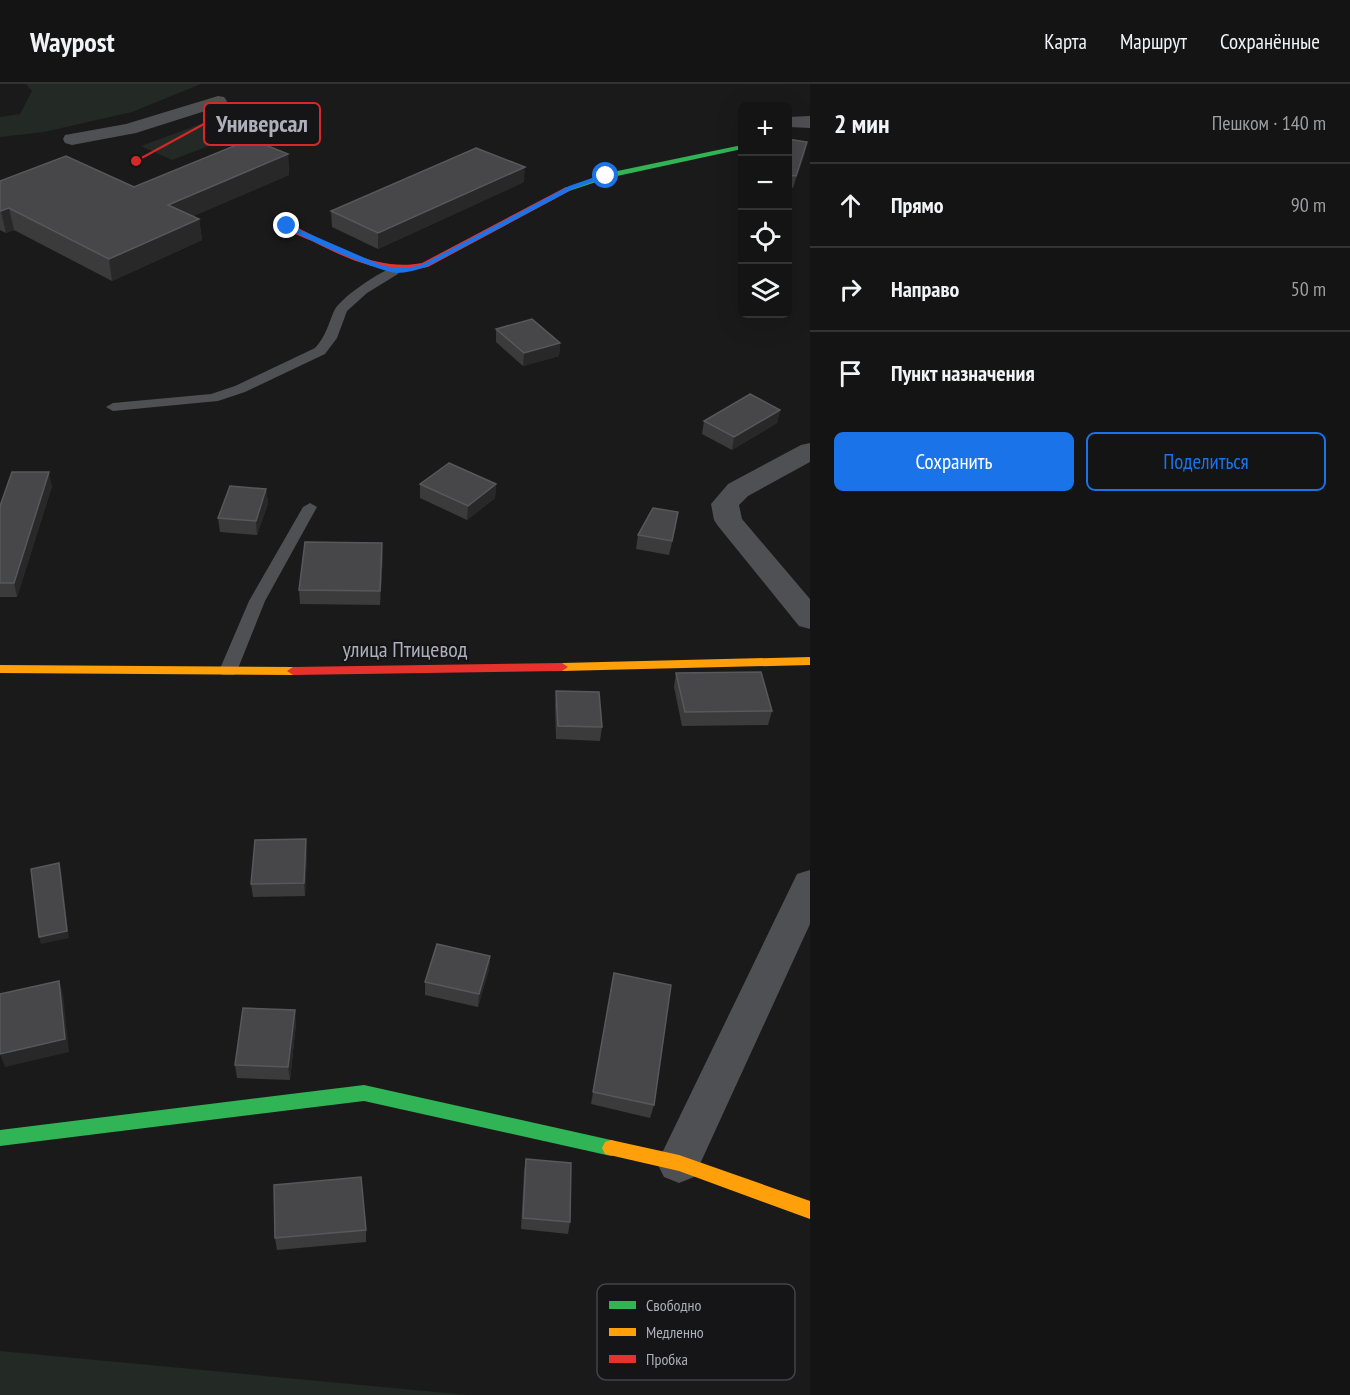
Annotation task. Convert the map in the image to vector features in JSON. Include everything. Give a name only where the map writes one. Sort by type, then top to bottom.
[{"type":"street","points":[[72,139],[129,129],[218,101]]},
{"type":"street","points":[[792,122],[810,122]]},
{"type":"street","points":[[287,226],[379,267],[394,271],[411,270],[425,265],[571,188],[606,176],[738,148]]},
{"type":"street","points":[[810,451],[738,490],[725,504],[728,520],[810,619]]},
{"type":"street","name":"улица Птицевод","points":[[0,669],[228,671],[577,668],[810,661]]},
{"type":"street","points":[[679,1163],[810,884]]},
{"type":"street","points":[[0,1138],[364,1094],[679,1163],[810,1210]]},
{"type":"lane","points":[[112,407],[213,398],[240,389],[320,351],[331,338],[341,310],[363,290],[394,271]]},
{"type":"lane","points":[[228,671],[257,601],[310,507]]},
{"type":"shaded area","points":[[26,84],[201,84],[132,112],[44,132],[0,137],[0,117],[20,114],[32,91]]},
{"type":"shaded area","points":[[214,119],[245,132],[172,160],[141,146]]},
{"type":"shaded area","points":[[0,1351],[468,1395],[0,1395]]},
{"type":"building","points":[[251,139],[288,154],[168,205],[199,219],[109,259],[9,208],[0,211],[0,181],[66,156],[134,187]]},
{"type":"building","points":[[792,140],[807,142],[796,176],[792,176]]},
{"type":"building","points":[[476,148],[525,167],[378,233],[331,211]]},
{"type":"building","points":[[532,319],[560,343],[524,353],[496,329]]},
{"type":"building","points":[[750,394],[780,410],[734,437],[704,421]]},
{"type":"building","points":[[449,463],[496,484],[468,506],[420,484]]},
{"type":"building","points":[[12,472],[49,472],[14,583],[0,583],[0,506]]},
{"type":"building","points":[[230,486],[266,489],[256,521],[218,518]]},
{"type":"building","points":[[653,508],[678,512],[672,541],[638,535]]},
{"type":"building","points":[[305,542],[382,543],[380,591],[299,590]]},
{"type":"building","points":[[761,672],[772,711],[685,712],[676,673]]},
{"type":"building","points":[[556,691],[599,692],[602,727],[558,726]]},
{"type":"building","points":[[306,839],[304,883],[251,884],[255,840]]},
{"type":"building","points":[[59,863],[67,931],[39,937],[31,869]]},
{"type":"building","points":[[437,944],[490,956],[479,994],[425,982]]},
{"type":"building","points":[[614,973],[671,985],[654,1105],[593,1092]]},
{"type":"building","points":[[59,981],[65,1039],[0,1054],[0,994]]},
{"type":"building","points":[[243,1008],[295,1010],[288,1067],[235,1065]]},
{"type":"building","points":[[526,1159],[571,1163],[570,1222],[523,1218]]},
{"type":"building","points":[[361,1177],[366,1230],[275,1238],[274,1185]]},
{"type":"traffic: fast","points":[[569,189],[606,176],[738,148]]},
{"type":"traffic: fast","points":[[0,1138],[364,1093],[611,1148]]},
{"type":"traffic: slow","points":[[562,667],[810,661]]},
{"type":"traffic: slow","points":[[0,669],[293,671]]},
{"type":"traffic: slow","points":[[611,1148],[679,1163],[810,1210]]},
{"type":"traffic: jam","points":[[287,226],[355,258],[391,268],[408,268],[425,265],[569,189]]},
{"type":"traffic: jam","points":[[293,671],[562,667]]},
{"type":"place","name":"Универсал","points":[[136,161]]},
{"type":"route","points":[[287,226],[379,267],[394,271],[411,270],[425,265],[571,188],[606,176]]}]
